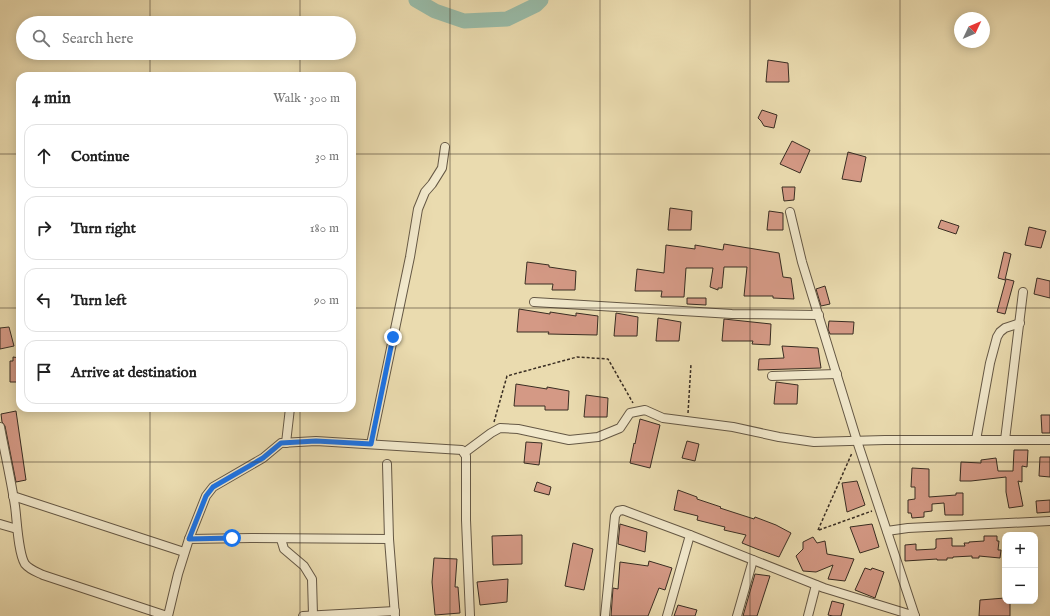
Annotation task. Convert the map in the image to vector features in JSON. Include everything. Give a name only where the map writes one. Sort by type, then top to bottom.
[{"type":"street","points":[[371,444],[410,257],[418,208],[425,192],[442,168],[445,147]]},
{"type":"street","points":[[790,212],[802,262],[857,441],[915,616]]},
{"type":"street","points":[[1005,440],[1023,292]]},
{"type":"street","points":[[534,302],[732,314],[819,315]]},
{"type":"street","points":[[976,440],[990,363],[997,337],[1005,328],[1020,323]]},
{"type":"street","points":[[772,376],[837,374]]},
{"type":"street","points":[[464,453],[500,428],[518,429],[569,440],[598,438],[620,428],[630,413],[645,410],[663,418],[733,427],[779,437],[814,442],[885,440],[1050,440]]},
{"type":"street","points":[[286,443],[290,412]]},
{"type":"street","points":[[0,427],[2,445],[13,496],[22,558],[30,569],[168,616],[184,552],[206,496],[213,487],[263,458],[281,443],[316,441],[462,450],[466,462],[466,520],[470,616]]},
{"type":"street","points":[[303,616],[395,613],[389,539],[387,464]]},
{"type":"street","points":[[13,496],[184,552]]},
{"type":"street","points":[[605,616],[615,514],[620,510],[623,510],[816,585],[915,616]]},
{"type":"street","points":[[887,531],[908,528],[1050,521]]},
{"type":"street","points":[[0,524],[17,529]]},
{"type":"street","points":[[667,616],[690,535]]},
{"type":"street","points":[[189,539],[389,539]]},
{"type":"street","points":[[281,539],[284,549],[304,566],[312,579],[313,615]]},
{"type":"street","points":[[737,616],[753,560]]},
{"type":"street","points":[[808,616],[816,585]]},
{"type":"path","points":[[491,433],[507,376],[577,357],[608,359],[638,412]]},
{"type":"path","points":[[688,421],[691,364]]},
{"type":"path","points":[[857,441],[818,530],[880,509]]},
{"type":"building","points":[[768,60],[788,63],[789,82],[766,82]]},
{"type":"building","points":[[762,110],[777,115],[774,128],[764,126],[758,118]]},
{"type":"building","points":[[792,141],[810,150],[800,173],[780,164]]},
{"type":"building","points":[[848,152],[866,157],[861,182],[842,179]]},
{"type":"building","points":[[782,187],[795,187],[794,200],[784,201]]},
{"type":"building","points":[[670,208],[692,211],[691,230],[668,230]]},
{"type":"building","points":[[769,211],[783,213],[783,230],[767,230]]},
{"type":"building","points":[[941,220],[959,226],[956,234],[938,228]]},
{"type":"building","points":[[1029,227],[1046,231],[1041,248],[1025,245]]},
{"type":"building","points":[[724,244],[779,253],[783,277],[791,278],[794,299],[773,298],[773,296],[744,296],[747,267],[724,267],[722,288],[718,288],[718,290],[710,287],[713,268],[686,268],[684,297],[661,297],[662,291],[635,291],[637,269],[664,273],[666,245],[695,249],[695,245],[723,250]]},
{"type":"building","points":[[1004,252],[1011,254],[1005,280],[998,278]]},
{"type":"building","points":[[527,262],[576,271],[575,290],[552,290],[553,284],[525,284]]},
{"type":"building","points":[[1037,278],[1050,281],[1050,298],[1034,294]]},
{"type":"building","points":[[1006,279],[1014,281],[1005,314],[997,312]]},
{"type":"building","points":[[825,286],[830,304],[821,306],[816,289]]},
{"type":"building","points":[[687,298],[706,298],[706,305],[687,304]]},
{"type":"building","points":[[519,309],[550,314],[550,312],[576,316],[576,313],[598,316],[597,335],[517,332]]},
{"type":"building","points":[[616,313],[638,317],[637,336],[614,336]]},
{"type":"building","points":[[658,318],[681,322],[679,341],[656,341]]},
{"type":"building","points":[[724,319],[771,324],[770,345],[752,344],[753,341],[722,341]]},
{"type":"building","points":[[829,321],[854,322],[853,334],[830,334],[828,329]]},
{"type":"building","points":[[9,327],[14,346],[0,349],[0,328]]},
{"type":"building","points":[[782,346],[818,348],[821,368],[758,370],[759,359],[784,358]]},
{"type":"building","points":[[13,357],[16,357],[16,382],[10,382],[10,361],[13,361]]},
{"type":"building","points":[[776,382],[798,385],[797,404],[774,404]]},
{"type":"building","points":[[516,384],[569,391],[568,410],[545,410],[545,406],[514,406]]},
{"type":"building","points":[[586,395],[608,398],[607,417],[584,417]]},
{"type":"building","points":[[16,411],[26,480],[16,482],[5,426],[2,422],[1,414]]},
{"type":"building","points":[[1041,415],[1050,415],[1050,433],[1042,433]]},
{"type":"building","points":[[640,419],[660,425],[650,468],[630,463]]},
{"type":"building","points":[[687,441],[699,444],[695,461],[682,458]]},
{"type":"building","points":[[526,442],[542,443],[539,465],[524,463]]},
{"type":"building","points":[[1014,450],[1028,450],[1027,467],[1022,466],[1022,482],[1018,481],[1023,506],[1009,508],[1006,492],[1006,477],[960,481],[961,462],[981,463],[981,460],[996,458],[998,471],[1013,471]]},
{"type":"building","points":[[1040,457],[1050,457],[1050,477],[1039,476]]},
{"type":"building","points":[[912,468],[929,469],[929,497],[963,493],[963,515],[945,515],[944,503],[932,504],[932,511],[924,512],[924,517],[912,518],[911,513],[908,513],[908,500],[915,499],[915,487],[911,487]]},
{"type":"building","points":[[857,481],[865,505],[847,512],[842,483]]},
{"type":"building","points":[[537,482],[551,487],[549,495],[534,491]]},
{"type":"building","points":[[678,490],[697,497],[697,499],[721,507],[720,508],[754,519],[755,517],[776,525],[791,533],[779,557],[742,543],[746,535],[724,530],[725,527],[697,520],[698,516],[674,510]]},
{"type":"building","points":[[1050,500],[1050,512],[1037,513],[1036,501]]},
{"type":"building","points":[[620,524],[647,532],[645,552],[618,544]]},
{"type":"building","points":[[872,524],[879,547],[860,553],[850,527]]},
{"type":"building","points":[[522,535],[522,564],[493,565],[492,536]]},
{"type":"building","points":[[984,536],[997,536],[997,541],[999,541],[998,550],[1001,550],[1000,558],[979,556],[979,558],[972,558],[972,556],[953,557],[947,558],[947,560],[937,559],[905,561],[905,545],[916,544],[916,550],[935,549],[936,539],[952,538],[952,546],[965,546],[964,543],[984,541]]},
{"type":"building","points":[[813,537],[817,543],[825,541],[827,554],[854,559],[845,581],[828,579],[833,565],[816,572],[803,571],[796,556],[803,549],[803,542]]},
{"type":"building","points":[[573,543],[593,549],[584,590],[565,586]]},
{"type":"building","points":[[434,558],[457,559],[455,587],[458,587],[460,613],[435,615],[432,582]]},
{"type":"building","points":[[649,561],[672,568],[665,590],[659,588],[648,616],[611,616],[613,588],[618,589],[620,562],[648,566]]},
{"type":"building","points":[[865,568],[871,570],[872,568],[884,572],[875,598],[855,590]]},
{"type":"building","points":[[755,574],[770,576],[757,616],[743,616]]},
{"type":"building","points":[[508,579],[507,602],[480,605],[477,582]]},
{"type":"building","points":[[1002,598],[1002,604],[1010,604],[1010,616],[979,616],[980,600]]},
{"type":"building","points":[[832,601],[844,604],[841,616],[828,615]]},
{"type":"building","points":[[678,605],[697,610],[695,616],[674,616]]},
{"type":"waterway","points":[[416,0],[435,11],[464,21],[507,19],[536,5],[541,0]]},
{"type":"route","points":[[232,538],[201,540],[189,539],[206,496],[213,487],[263,458],[281,443],[316,441],[371,444],[393,337]]}]
